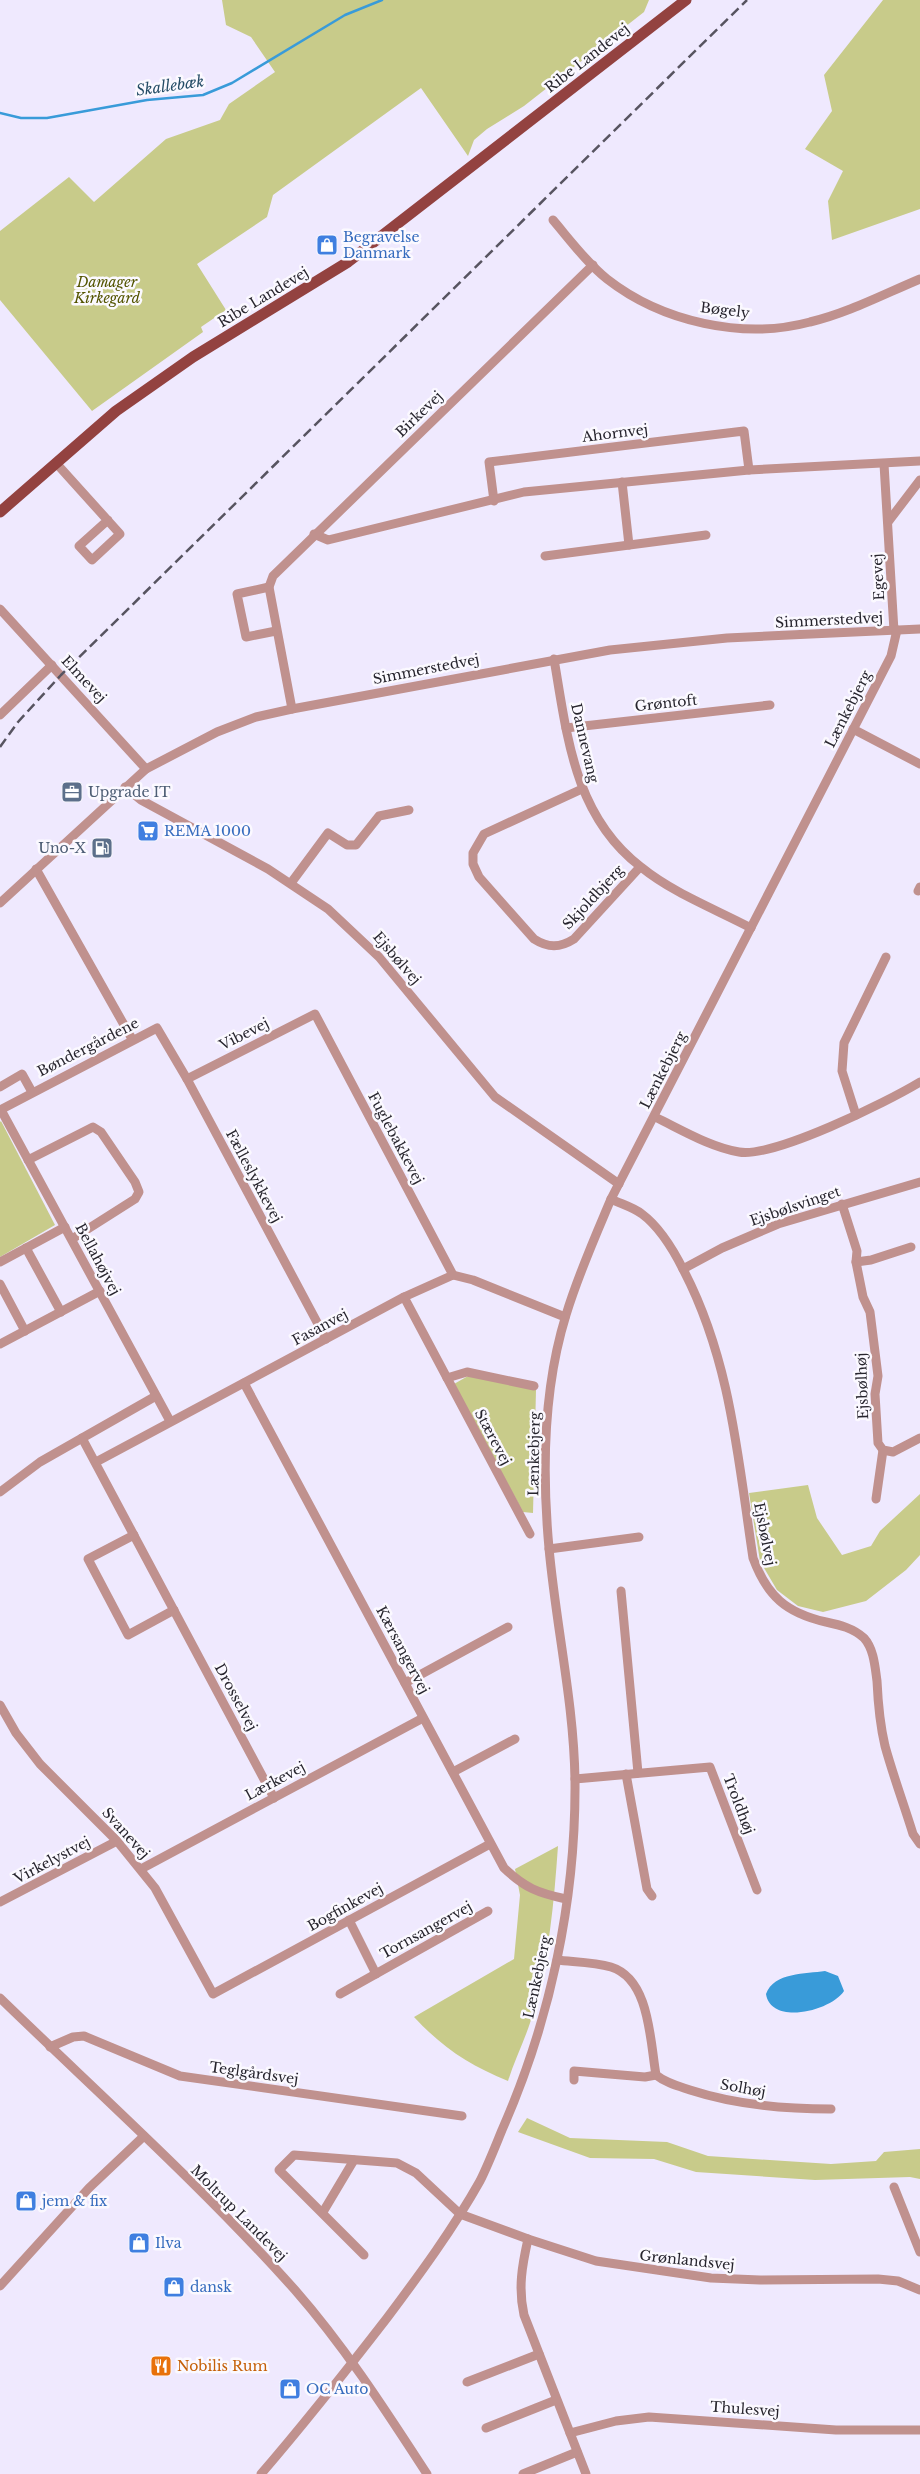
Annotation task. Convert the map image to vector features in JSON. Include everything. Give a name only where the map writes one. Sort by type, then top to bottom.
[{"type":"main road","name":"Ribe Landevej","points":[[0,512],[114,412],[158,380],[348,262],[686,0]]},
{"type":"street","name":"Bøgely","points":[[553,220],[607,279],[649,304],[697,322],[736,328],[773,328],[808,323],[835,315],[920,279]]},
{"type":"street","name":"Birkevej","points":[[269,587],[273,576],[314,534],[593,265]]},
{"type":"street","name":"Ahornvej","points":[[494,501],[489,462],[744,431],[749,470]]},
{"type":"street","points":[[314,534],[328,540],[494,501],[524,492],[749,470],[920,461]]},
{"type":"street","points":[[56,462],[108,520],[120,534],[92,560],[80,546],[108,520]]},
{"type":"street","name":"Egevej","points":[[884,464],[896,630]]},
{"type":"street","points":[[888,522],[920,480]]},
{"type":"street","points":[[622,482],[629,545]]},
{"type":"street","points":[[544,556],[706,535]]},
{"type":"street","points":[[276,631],[246,637],[237,594],[269,587],[292,708]]},
{"type":"street","name":"Elmevej","points":[[0,609],[146,769]]},
{"type":"street","name":"Simmerstedvej","points":[[0,903],[125,786],[146,769],[217,732],[256,717],[292,708],[554,658],[610,650],[727,638],[920,629]]},
{"type":"street","name":"Lænkebjerg","points":[[261,2474],[413,2283],[460,2214],[481,2178],[517,2097],[538,2038],[557,1960],[574,1842],[575,1779],[571,1712],[549,1548],[546,1485],[550,1390],[565,1317],[584,1262],[611,1199],[655,1117],[891,656],[896,630]]},
{"type":"street","name":"Dannevang","points":[[554,658],[566,728],[582,789],[602,824],[640,867],[666,884],[751,928]]},
{"type":"street","points":[[0,715],[52,666]]},
{"type":"street","name":"Grøntoft","points":[[566,728],[770,706]]},
{"type":"street","points":[[853,729],[920,764]]},
{"type":"street","name":"Ejsbølvej","points":[[125,786],[141,800],[268,869],[328,909],[379,957],[494,1097],[584,1162],[619,1184]]},
{"type":"street","name":"Skjoldbjerg","points":[[582,789],[484,834],[473,853],[473,864],[478,877],[534,939],[541,944],[554,946],[574,939],[640,867]]},
{"type":"street","points":[[291,883],[328,833],[347,845],[356,845],[379,816],[409,810]]},
{"type":"street","points":[[36,869],[132,1039]]},
{"type":"street","points":[[856,1115],[843,1077],[841,1059],[844,1043],[886,957]]},
{"type":"street","name":"Vibevej","points":[[187,1079],[315,1014]]},
{"type":"street","name":"Fuglebakkevej","points":[[315,1014],[454,1275]]},
{"type":"street","name":"Bøndergårdene","points":[[0,1110],[156,1028]]},
{"type":"street","name":"Fælleslykkevej","points":[[156,1028],[187,1079],[326,1339]]},
{"type":"street","name":"Bøndergårdene","points":[[0,1087],[22,1074],[32,1092]]},
{"type":"street","points":[[655,1117],[718,1147],[741,1153],[774,1149],[856,1115],[920,1082]]},
{"type":"street","name":"Bellahøjvej","points":[[0,1110],[170,1421]]},
{"type":"street","points":[[28,1160],[93,1128],[101,1132],[135,1182],[139,1192],[135,1199],[72,1239]]},
{"type":"street","name":"Ejsbølsvinget","points":[[683,1269],[722,1248],[778,1224],[920,1182]]},
{"type":"street","name":"Ejsbølvej","points":[[611,1199],[641,1213],[652,1224],[675,1254],[710,1328],[726,1383],[753,1558],[770,1594],[788,1608],[810,1618],[846,1626],[864,1638],[871,1650],[875,1667],[880,1720],[885,1746],[913,1834],[920,1844]]},
{"type":"street","name":"Ejsbølhøj","points":[[842,1204],[857,1251],[856,1262],[863,1297],[870,1312],[878,1376],[875,1394],[878,1443],[883,1450],[876,1499]]},
{"type":"street","points":[[0,1262],[65,1227]]},
{"type":"street","points":[[856,1262],[871,1260],[911,1247]]},
{"type":"street","points":[[26,1248],[61,1312]]},
{"type":"street","points":[[454,1275],[473,1280],[565,1317]]},
{"type":"street","name":"Fasanvej","points":[[96,1462],[404,1297],[454,1275]]},
{"type":"street","points":[[0,1284],[25,1331]]},
{"type":"street","points":[[0,1344],[100,1291]]},
{"type":"street","name":"Stærevej","points":[[404,1297],[530,1534]]},
{"type":"street","points":[[447,1378],[467,1372],[534,1386]]},
{"type":"street","name":"Kærsangervej","points":[[244,1383],[504,1868],[520,1883],[540,1893],[566,1899]]},
{"type":"street","points":[[0,1492],[40,1462],[156,1396]]},
{"type":"street","name":"Drosselvej","points":[[82,1438],[274,1798]]},
{"type":"street","points":[[883,1450],[893,1452],[920,1438]]},
{"type":"street","points":[[134,1535],[88,1559],[128,1635],[174,1610]]},
{"type":"street","points":[[549,1548],[639,1537]]},
{"type":"street","points":[[621,1591],[638,1773]]},
{"type":"street","points":[[405,1683],[508,1627]]},
{"type":"street","name":"Svanevej","points":[[0,1705],[16,1733],[40,1764],[118,1841],[141,1869],[155,1888],[213,1994]]},
{"type":"street","name":"Lærkevej","points":[[141,1869],[423,1718]]},
{"type":"street","points":[[453,1772],[516,1739]]},
{"type":"street","name":"Troldhøj","points":[[575,1779],[710,1767],[757,1890]]},
{"type":"street","points":[[626,1774],[647,1889],[652,1896]]},
{"type":"street","name":"Virkelystvej","points":[[0,1902],[118,1841]]},
{"type":"street","name":"Bogfinkevej","points":[[213,1994],[490,1844]]},
{"type":"street","name":"Tornsangervej","points":[[340,1994],[488,1911]]},
{"type":"street","name":"Tornsangervej","points":[[349,1920],[376,1974]]},
{"type":"street","points":[[557,1960],[609,1966],[627,1975],[634,1983],[644,2007],[656,2075]]},
{"type":"street","name":"Moltrup Landevej","points":[[0,1998],[144,2136],[257,2249],[296,2292],[352,2362],[427,2474]]},
{"type":"street","name":"Teglgårdsvej","points":[[50,2047],[73,2037],[84,2036],[180,2076],[462,2116]]},
{"type":"street","name":"Solhøj","points":[[574,2080],[574,2071],[645,2077],[656,2075],[663,2081],[710,2096],[747,2104],[831,2109]]},
{"type":"street","points":[[0,2286],[89,2188],[144,2136]]},
{"type":"street","points":[[364,2255],[279,2170],[294,2155],[397,2163],[416,2173],[460,2214]]},
{"type":"street","points":[[323,2212],[354,2160]]},
{"type":"street","points":[[894,2187],[920,2252]]},
{"type":"street","name":"Grønlandsvej","points":[[460,2214],[596,2261],[650,2271],[711,2278],[760,2280],[878,2279],[898,2281],[919,2287]]},
{"type":"street","points":[[528,2239],[520,2280],[520,2297],[524,2315],[586,2474]]},
{"type":"street","points":[[467,2382],[539,2354]]},
{"type":"street","points":[[486,2428],[556,2400]]},
{"type":"street","name":"Thulesvej","points":[[570,2433],[616,2420],[649,2417],[836,2430],[920,2430]]},
{"type":"street","points":[[524,2474],[577,2452]]},
{"type":"green space","name":"Damager Kirkegård","points":[[222,0],[649,0],[644,12],[524,106],[487,129],[474,140],[468,156],[421,88],[273,195],[267,217],[197,264],[226,310],[201,327],[203,332],[92,411],[0,300],[0,231],[69,177],[94,202],[166,139],[220,120],[229,104],[275,72],[251,37],[226,25]]},
{"type":"green space","points":[[883,0],[920,0],[920,209],[832,240],[828,201],[843,171],[805,149],[832,111],[824,75]]},
{"type":"green space","points":[[0,1122],[55,1225],[0,1257]]},
{"type":"green space","points":[[468,1376],[536,1390],[533,1513],[523,1512],[454,1384]]},
{"type":"green space","points":[[808,1485],[817,1518],[842,1555],[871,1546],[880,1531],[920,1494],[920,1555],[906,1570],[866,1601],[823,1612],[798,1606],[777,1590],[760,1561],[749,1493]]},
{"type":"green space","points":[[558,1846],[553,1909],[539,1993],[508,2081],[481,2069],[457,2055],[435,2038],[414,2017],[514,1959],[520,1895],[515,1869]]},
{"type":"green space","points":[[527,2118],[570,2138],[667,2142],[708,2156],[831,2164],[876,2161],[884,2152],[920,2149],[920,2179],[910,2177],[815,2180],[696,2172],[654,2159],[590,2158],[518,2132]]},
{"type":"water","points":[[825,1971],[838,1976],[844,1991],[827,2004],[802,2012],[789,2012],[778,2010],[770,2004],[766,1994],[776,1982],[791,1975]]},
{"type":"waterway","name":"Skallebæk","points":[[0,113],[21,118],[47,118],[147,100],[203,95],[232,83],[345,15],[382,0]]},
{"type":"railway","points":[[0,747],[18,722],[61,675],[747,0]]},
{"type":"place","name":"Begravelse Danmark","points":[[327,245]]},
{"type":"place","name":"Upgrade IT","points":[[72,792]]},
{"type":"place","name":"REMA 1000","points":[[148,831]]},
{"type":"place","name":"Uno-X","points":[[102,848]]},
{"type":"place","name":"jem & fix","points":[[26,2201]]},
{"type":"place","name":"Ilva","points":[[139,2243]]},
{"type":"place","name":"dansk","points":[[174,2287]]},
{"type":"place","name":"Nobilis Rum","points":[[161,2366]]},
{"type":"place","name":"OC Auto","points":[[290,2389]]}]
